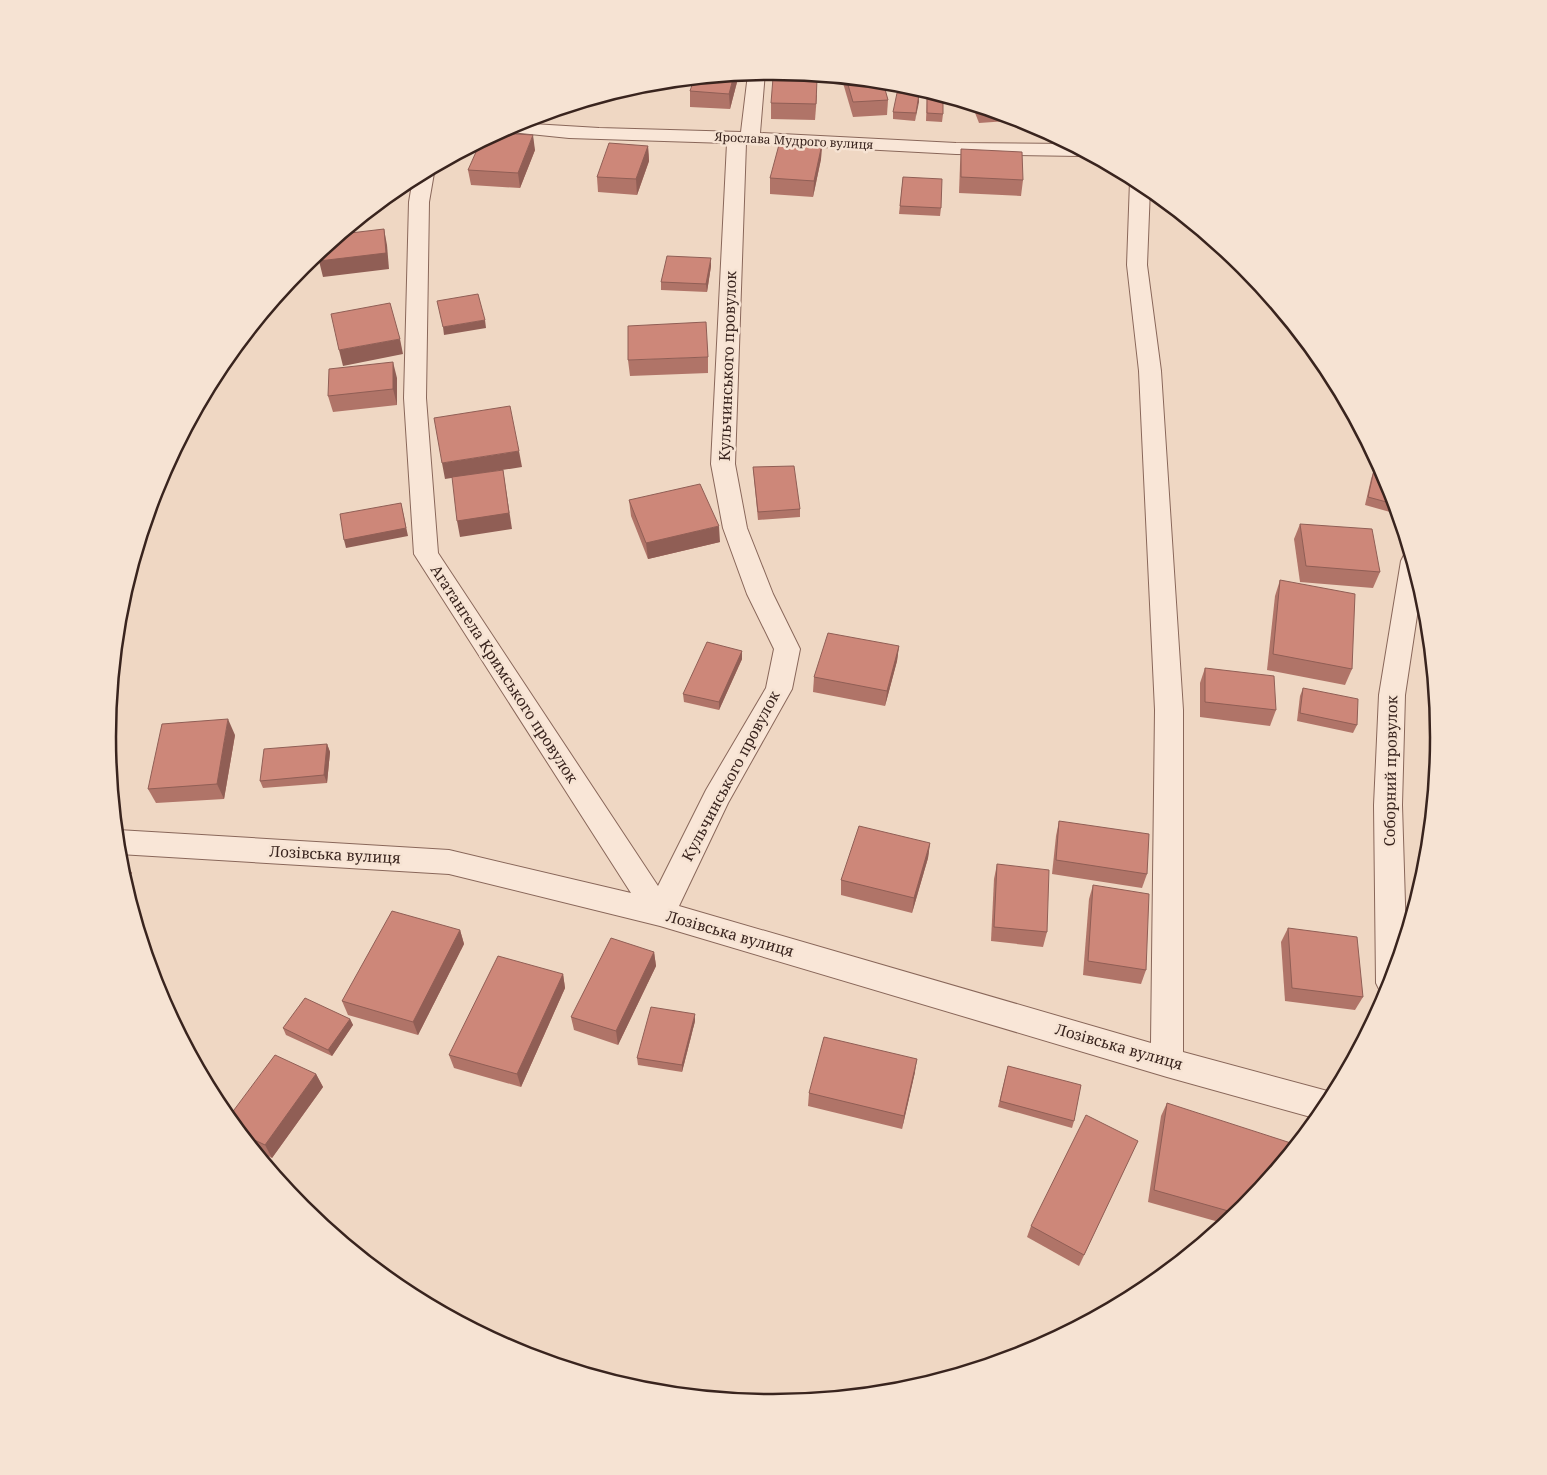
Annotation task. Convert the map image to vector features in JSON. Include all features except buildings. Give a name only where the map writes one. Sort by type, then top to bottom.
[{"type":"street","name":"Кульчинського провулок","points":[[660,913],[716,798],[779,689],[787,649],[760,594],[735,528],[723,464],[743,138],[755,80]]},
{"type":"street","name":"Ярослава Мудрого вулиця","points":[[524,129],[601,135],[743,138],[1017,152],[1068,150]]},
{"type":"street","name":"Агатангела Кримського провулок","points":[[422,182],[419,202],[415,398],[426,554],[660,913]]},
{"type":"street","points":[[1140,191],[1137,266],[1150,371],[1169,710],[1167,1062]]},
{"type":"street","name":"Соборний провулок","points":[[1392,961],[1388,805],[1392,695],[1411,575]]},
{"type":"street","name":"Лозівська вулиця","points":[[125,842],[449,862],[660,913],[1167,1062],[1320,1104]]}]
